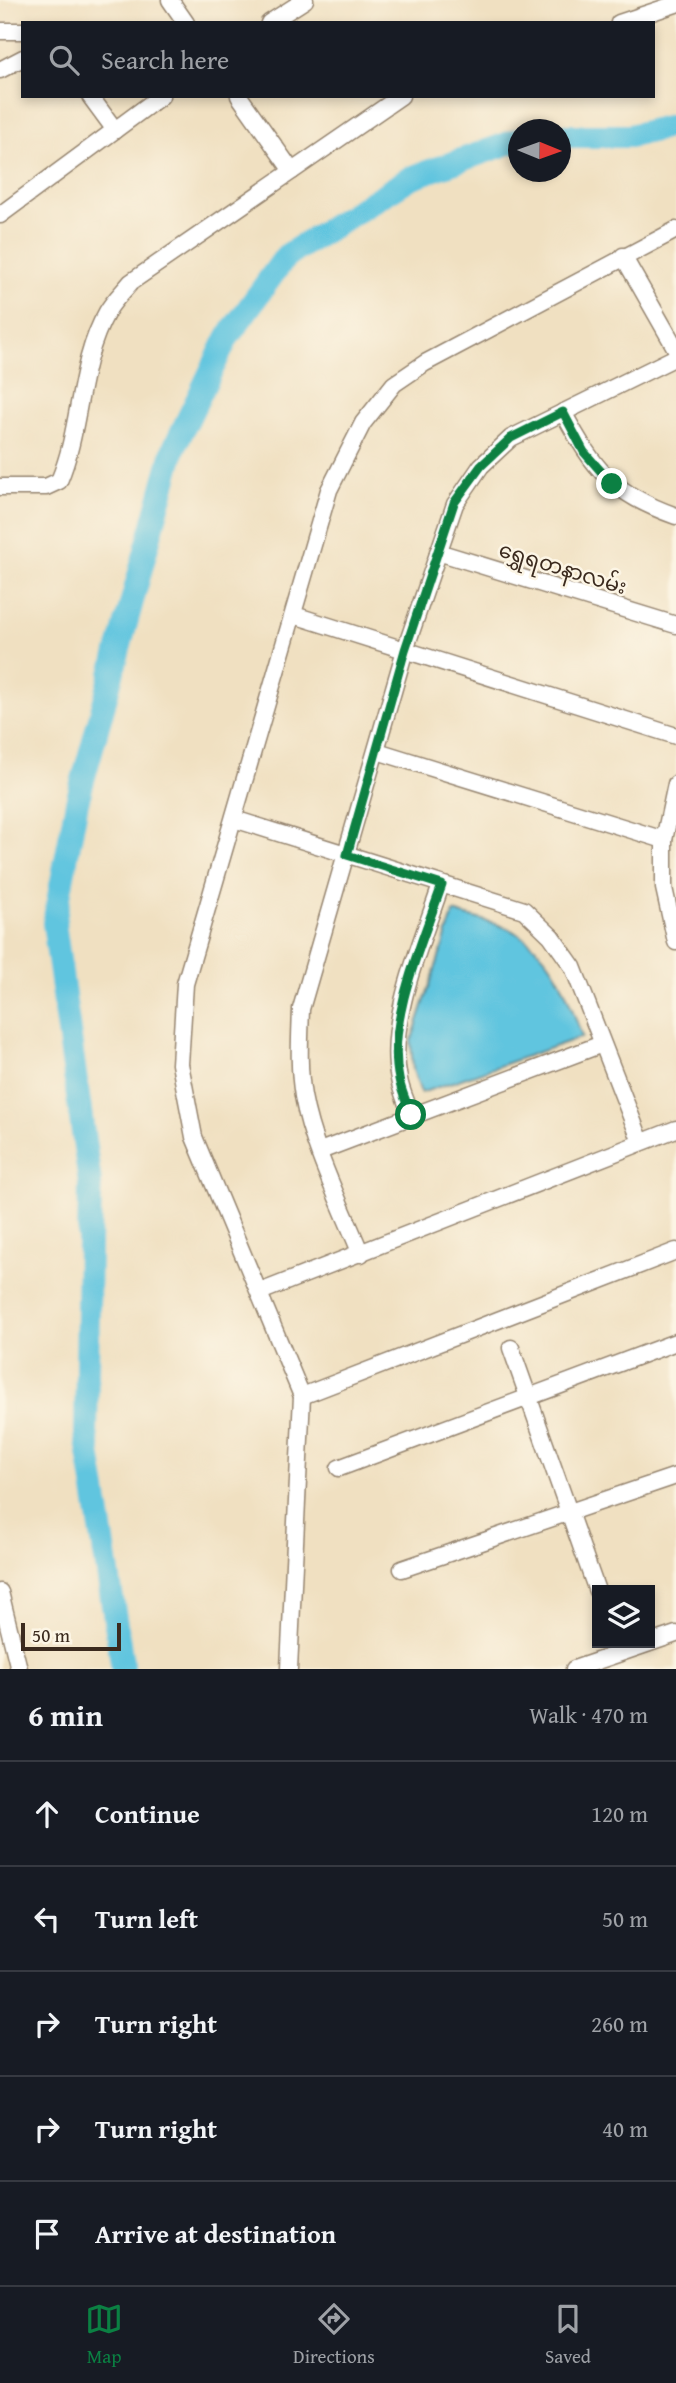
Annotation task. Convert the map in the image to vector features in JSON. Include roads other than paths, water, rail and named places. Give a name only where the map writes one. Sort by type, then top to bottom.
[{"type":"street","points":[[170,0],[185,21]]},
{"type":"street","points":[[272,21],[305,0]]},
{"type":"street","points":[[625,21],[676,5]]},
{"type":"street","points":[[0,30],[21,31]]},
{"type":"street","points":[[0,71],[21,59]]},
{"type":"street","points":[[91,98],[115,130]]},
{"type":"street","points":[[0,215],[158,98]]},
{"type":"street","points":[[240,98],[292,171]]},
{"type":"street","points":[[0,487],[46,487],[59,481],[66,465],[81,384],[93,342],[107,310],[131,282],[398,98]]},
{"type":"street","points":[[289,1669],[302,1396],[194,1137],[180,1064],[185,984],[330,490],[363,423],[394,384],[425,363],[676,230]]},
{"type":"street","points":[[623,256],[676,349]]},
{"type":"street","points":[[361,1254],[320,1151],[303,1098],[299,1053],[301,1009],[405,650],[454,503],[481,466],[511,438],[676,357]]},
{"type":"street","points":[[563,412],[584,452],[612,484],[645,505],[676,516]]},
{"type":"street","name":"ရွှေရတနာလမ်း","points":[[438,552],[676,625]]},
{"type":"street","points":[[294,615],[676,736]]},
{"type":"street","points":[[377,751],[664,840]]},
{"type":"street","points":[[676,784],[664,840],[664,888],[676,942]]},
{"type":"street","points":[[234,818],[524,911],[551,936],[573,967],[641,1142]]},
{"type":"street","points":[[411,1115],[398,1079],[396,1045],[402,1003],[442,885]]},
{"type":"street","points":[[320,1151],[602,1044]]},
{"type":"street","points":[[260,1292],[676,1129]]},
{"type":"street","points":[[302,1396],[676,1251]]},
{"type":"street","points":[[339,1468],[676,1342]]},
{"type":"street","points":[[511,1348],[595,1585]]},
{"type":"street","points":[[401,1569],[676,1476]]},
{"type":"street","points":[[0,1592],[19,1669]]},
{"type":"street","points":[[655,1639],[676,1634]]},
{"type":"street","points":[[574,1669],[618,1648]]},
{"type":"water","points":[[454,912],[494,923],[530,942],[559,978],[582,1037],[421,1093],[413,1070],[411,1042]]},
{"type":"waterway","points":[[571,136],[630,136],[676,125]]},
{"type":"waterway","points":[[123,1669],[86,1433],[90,1183],[54,923],[77,802],[174,448],[227,338],[286,256],[410,178],[508,144]]}]
